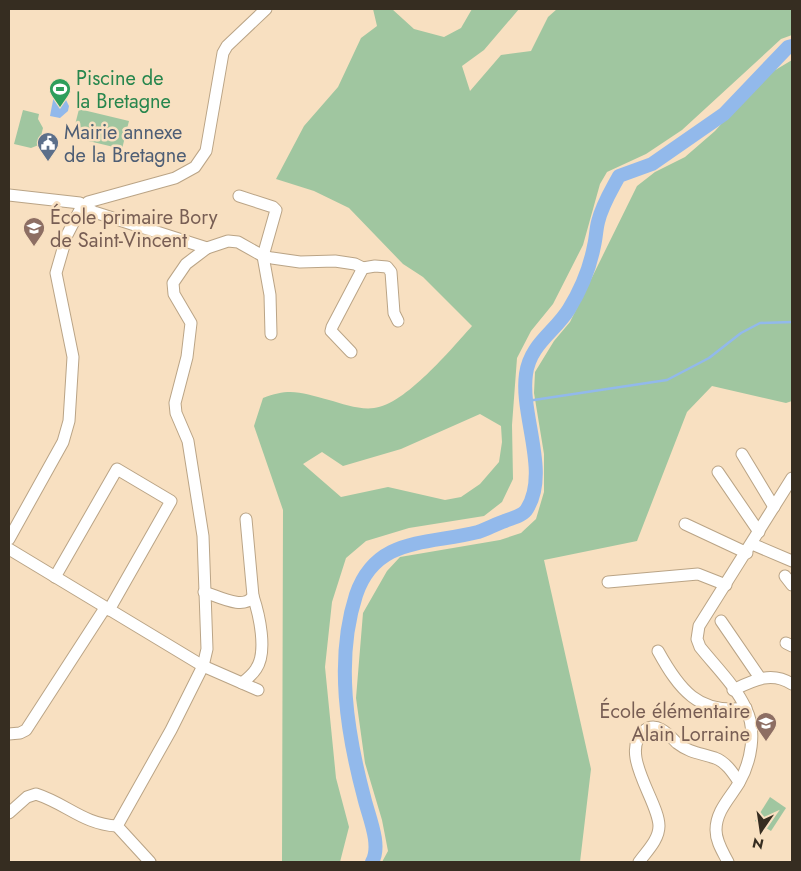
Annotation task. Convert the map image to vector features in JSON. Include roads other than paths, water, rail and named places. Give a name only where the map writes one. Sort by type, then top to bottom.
[{"type":"street","points":[[9,195],[84,204],[175,178],[195,167],[206,151],[223,53],[227,46],[266,9]]},
{"type":"street","points":[[239,196],[273,207],[276,210],[263,256],[270,295],[271,334]]},
{"type":"street","points":[[84,204],[94,212],[207,248]]},
{"type":"street","points":[[9,539],[63,442],[69,421],[73,357],[56,273],[67,235],[84,204]]},
{"type":"street","points":[[117,826],[171,730],[203,666],[207,649],[203,536],[192,457],[175,403],[187,357],[191,323],[174,294],[173,283],[186,264],[207,248],[228,241],[238,242],[263,256],[300,262],[335,261],[355,264],[363,268],[387,267],[391,272],[394,313],[398,321]]},
{"type":"street","points":[[351,352],[331,331],[363,268]]},
{"type":"street","points":[[742,454],[774,507]]},
{"type":"street","points":[[9,734],[20,733],[26,730],[107,609],[172,501],[117,469],[55,577]]},
{"type":"street","points":[[718,472],[759,532]]},
{"type":"street","points":[[728,862],[716,838],[716,825],[724,805],[739,782],[748,762],[752,738],[751,723],[746,708],[700,647],[697,639],[699,626],[792,478]]},
{"type":"street","points":[[242,683],[257,668],[261,645],[260,615],[253,596],[246,519]]},
{"type":"street","points":[[685,524],[749,549],[792,561]]},
{"type":"street","points":[[9,549],[203,666],[258,690]]},
{"type":"street","points":[[608,582],[698,574],[726,584]]},
{"type":"street","points":[[204,592],[243,604],[250,601],[253,596]]},
{"type":"street","points":[[721,621],[760,678]]},
{"type":"street","points":[[658,651],[674,680],[689,695],[709,707],[731,710],[746,708]]},
{"type":"street","points":[[733,690],[760,678],[773,676],[792,684]]},
{"type":"street","points":[[639,862],[656,839],[659,828],[658,812],[638,771],[636,754],[639,737],[645,730],[652,727],[662,729],[687,751],[716,758],[728,766],[739,782]]},
{"type":"street","points":[[9,813],[27,797],[36,794],[86,820],[103,825],[117,826],[150,862]]},
{"type":"water","name":"Piscine de la Bretagne","points":[[54,95],[64,96],[69,106],[68,111],[60,118],[50,116]]},
{"type":"waterway","points":[[372,862],[375,855],[375,839],[358,773],[348,722],[345,671],[346,645],[350,620],[356,595],[365,576],[376,562],[406,546],[478,532],[517,516],[527,509],[533,494],[536,478],[525,390],[528,364],[532,354],[563,317],[577,295],[590,262],[602,210],[619,176],[652,164],[724,114],[788,47],[792,46]]},
{"type":"waterway","points":[[527,401],[667,380],[709,358],[741,333],[760,323],[792,322]]},
{"type":"place","name":"Piscine de la Bretagne","points":[[60,108]]},
{"type":"place","name":"Mairie annexe de la Bretagne","points":[[48,162]]},
{"type":"place","name":"École primaire Bory de Saint-Vincent","points":[[34,247]]},
{"type":"place","name":"École élémentaire Alain Lorraine","points":[[766,742]]}]
